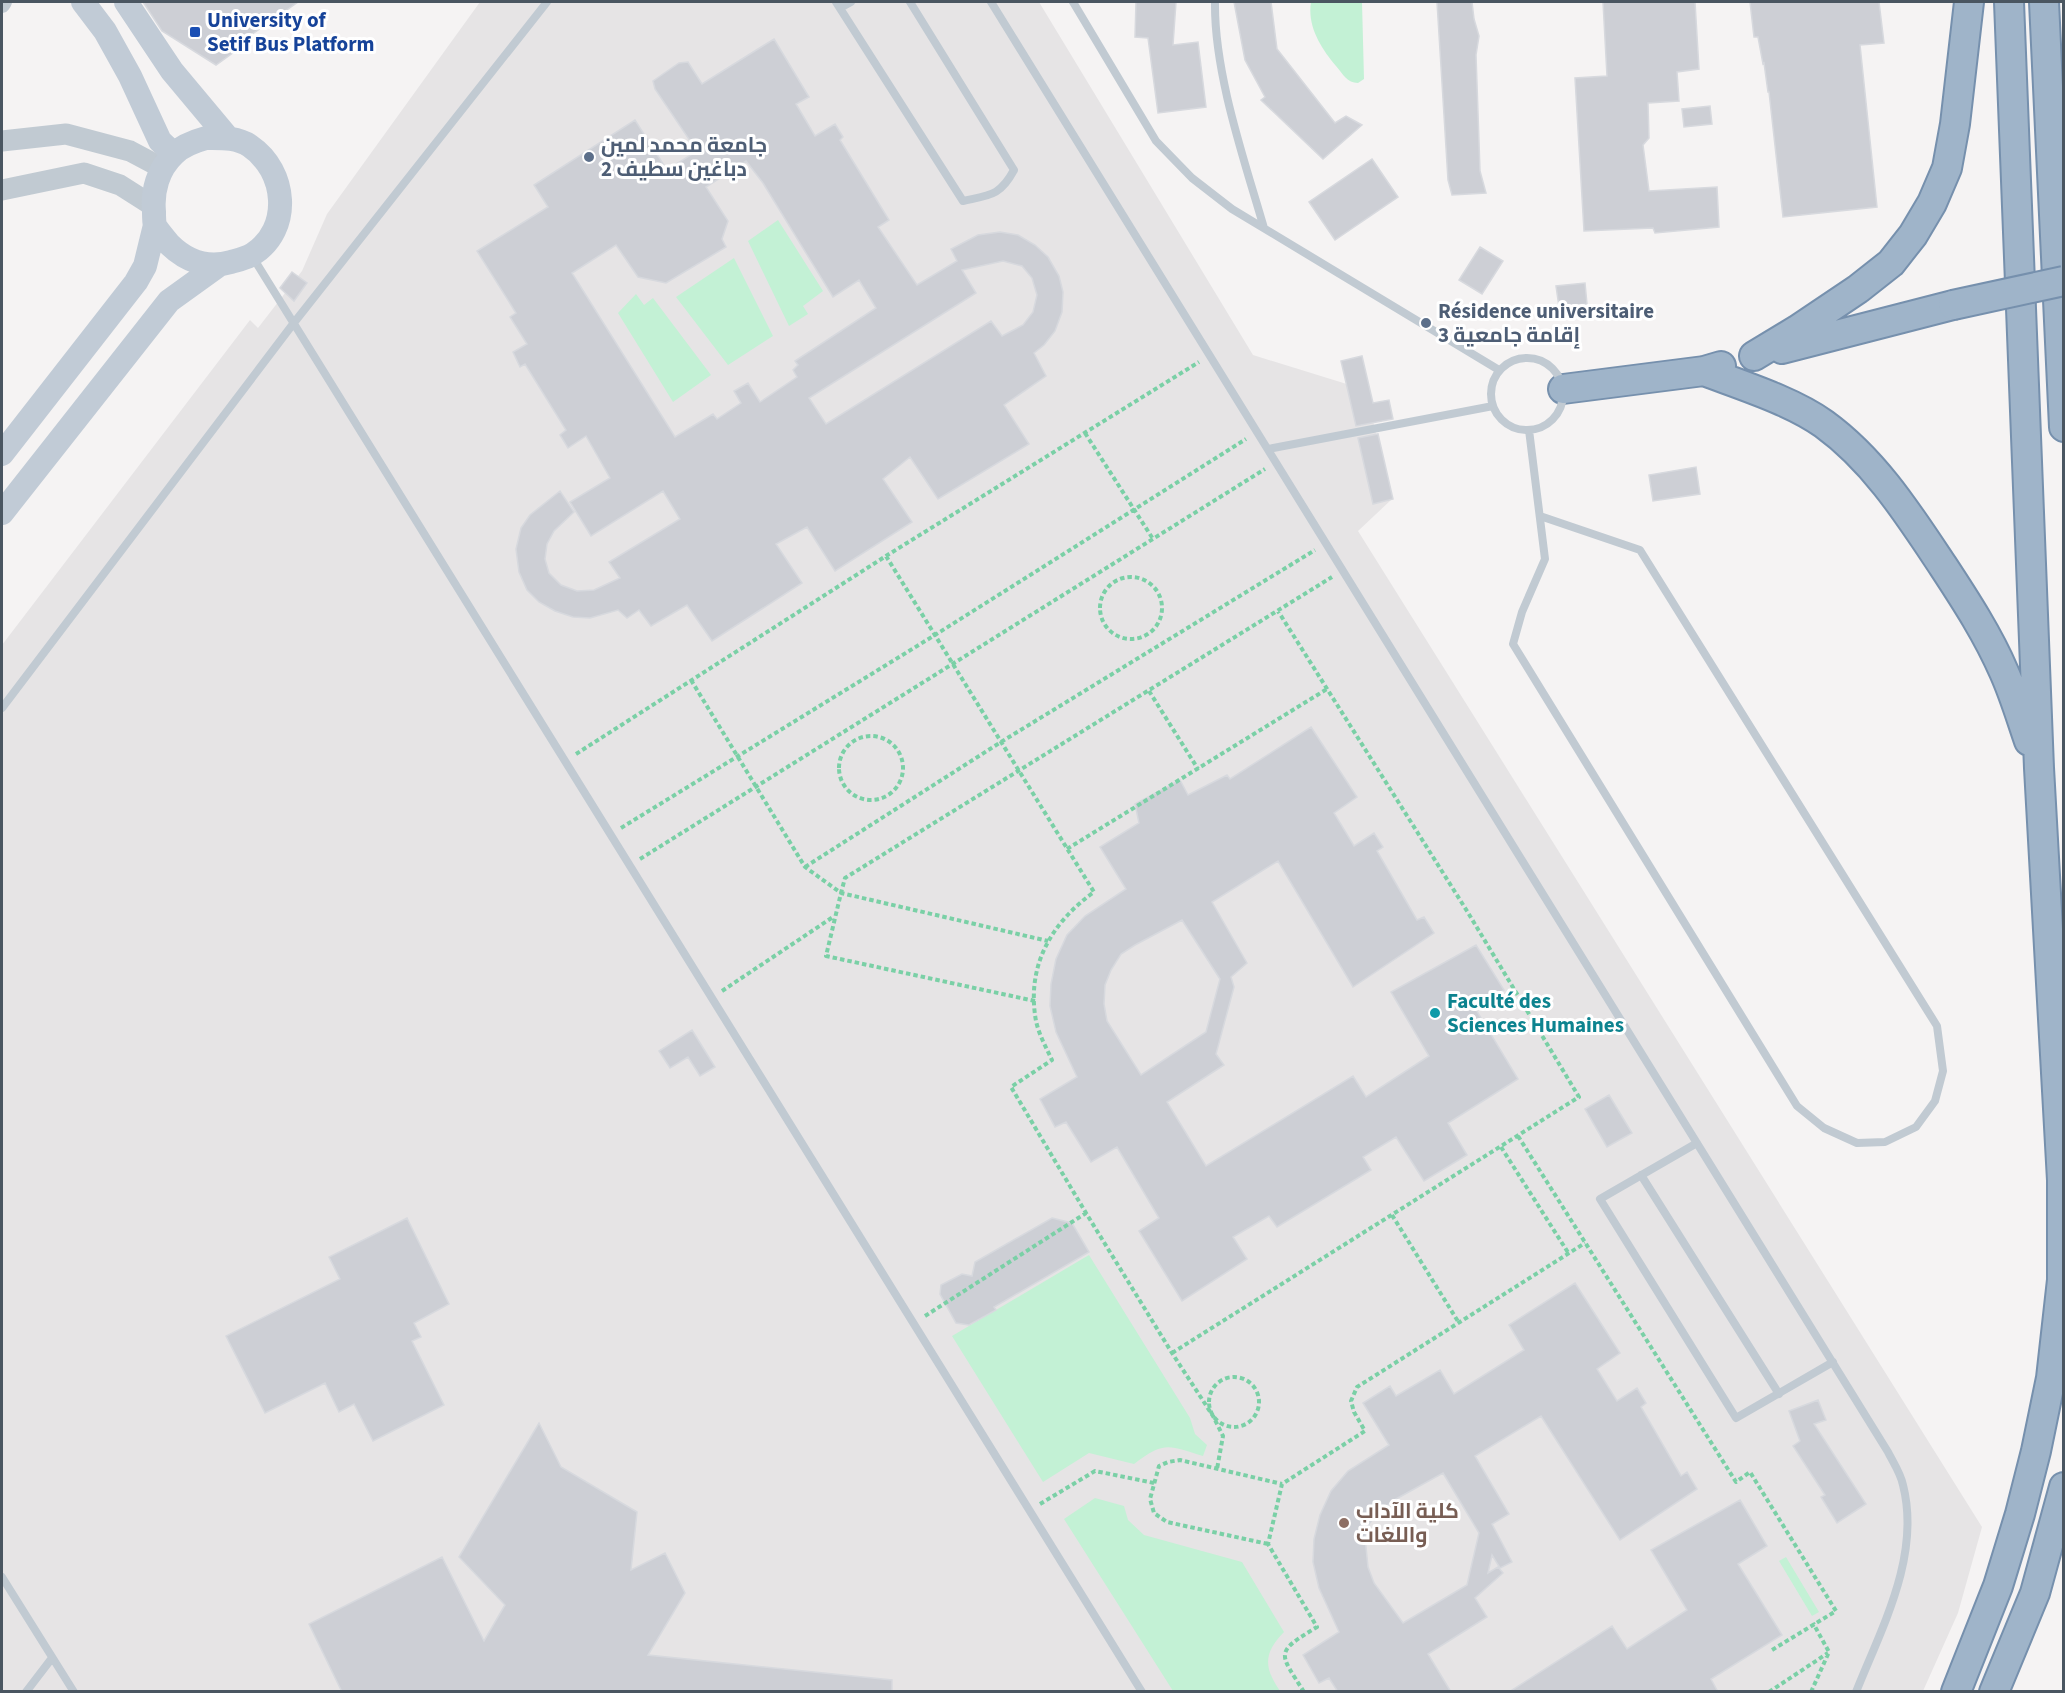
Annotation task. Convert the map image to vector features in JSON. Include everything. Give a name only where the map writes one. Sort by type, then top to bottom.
[{"type":"highway","points":[[1754,356],[1858,289],[1891,263],[1913,235],[1932,203],[1947,168],[1955,123],[1969,2]]},
{"type":"highway","points":[[1956,1692],[1998,1586],[2020,1514],[2051,1378],[2062,1280],[2062,1180],[2039,768],[2009,2]]},
{"type":"highway","points":[[2044,2],[2064,427]]},
{"type":"highway","points":[[2050,153],[2064,109]]},
{"type":"highway","points":[[1563,389],[1704,371],[1953,305],[2064,280]]},
{"type":"highway","points":[[1704,371],[1776,399],[1823,424],[1861,457],[1889,488],[1917,525],[1976,615],[2005,673],[2039,768]]},
{"type":"highway","points":[[1994,1692],[2034,1593],[2064,1487]]},
{"type":"main road","points":[[83,2],[105,31],[130,76],[168,161]]},
{"type":"main road","points":[[126,2],[172,71],[228,138]]},
{"type":"main road","points":[[2,453],[136,282],[145,266],[154,216],[155,185],[168,161],[189,143],[206,138],[228,138],[249,145],[266,159],[277,178],[281,199],[278,221],[268,240],[252,255],[219,266],[169,301],[2,513]]},
{"type":"main road","points":[[154,216],[169,243],[183,256],[200,263],[219,266]]},
{"type":"street","points":[[2,141],[66,134],[168,161]]},
{"type":"street","points":[[2,190],[84,173],[120,185],[154,216]]},
{"type":"lane","points":[[2,708],[293,324],[547,2]]},
{"type":"lane","points":[[851,2],[838,5],[963,201],[988,196],[1005,186],[1014,170],[910,2]]},
{"type":"lane","points":[[991,2],[1888,1452],[1903,1483],[1908,1516],[1906,1552],[1894,1594],[1856,1692]]},
{"type":"lane","points":[[1073,2],[1156,141],[1191,178],[1232,209],[1499,370]]},
{"type":"lane","points":[[1215,2],[1220,59],[1234,123],[1264,228]]},
{"type":"lane","points":[[252,255],[1142,1692]]},
{"type":"lane","points":[[1531,358],[1552,368],[1563,389],[1558,412],[1551,421],[1540,428],[1518,429],[1507,424],[1492,406],[1491,387],[1499,370],[1519,359],[1531,358]]},
{"type":"lane","points":[[1268,449],[1492,406]]},
{"type":"lane","points":[[1529,430],[1545,559],[1522,612],[1513,644],[1797,1106],[1824,1128],[1857,1143],[1885,1142],[1916,1127],[1935,1101],[1942,1071],[1937,1026],[1640,550],[1540,516]]},
{"type":"lane","points":[[1697,1143],[1600,1199],[1736,1418],[1833,1362]]},
{"type":"lane","points":[[1641,1175],[1779,1395]]},
{"type":"lane","points":[[2,1577],[74,1692]]},
{"type":"lane","points":[[26,1692],[52,1658]]},
{"type":"path","points":[[564,762],[886,556],[1210,355]]},
{"type":"path","points":[[610,835],[935,635],[1257,432]]},
{"type":"path","points":[[1084,433],[1153,539]]},
{"type":"path","points":[[629,866],[1276,463]]},
{"type":"path","points":[[805,867],[1001,742],[1326,544]]},
{"type":"path","points":[[886,556],[1094,892],[1076,905],[1061,921],[1048,941],[1040,961],[1035,981],[1036,1020],[1052,1060],[1011,1087],[1086,1213],[1213,1416],[1223,1436],[1217,1469]]},
{"type":"path","points":[[1035,1001],[826,956],[845,878],[1020,772],[1343,570]]},
{"type":"path","points":[[1130,577],[1141,579],[1158,592],[1162,602],[1162,613],[1152,632],[1142,638],[1131,640],[1121,638],[1111,633],[1104,624],[1100,615],[1100,604],[1110,585],[1119,579],[1130,577]]},
{"type":"path","points":[[1172,1353],[1579,1097],[1467,911],[1278,610]]},
{"type":"path","points":[[691,680],[805,867],[841,893],[1048,941]]},
{"type":"path","points":[[1067,849],[1327,689]]},
{"type":"path","points":[[1149,691],[1198,769]]},
{"type":"path","points":[[864,736],[876,736],[895,746],[904,767],[897,788],[889,795],[875,800],[864,800],[846,788],[839,769],[841,758],[846,748],[855,740],[864,736]]},
{"type":"path","points":[[712,998],[834,916]]},
{"type":"path","points":[[1518,1136],[1736,1482],[1750,1472],[1836,1611],[1772,1650]]},
{"type":"path","points":[[1501,1147],[1569,1254]]},
{"type":"path","points":[[914,1323],[1086,1213]]},
{"type":"path","points":[[1392,1215],[1459,1323]]},
{"type":"path","points":[[1304,1692],[1284,1660],[1285,1652],[1293,1642],[1317,1627],[1268,1544],[1282,1484],[1365,1431],[1354,1412],[1351,1401],[1357,1388],[1585,1243]]},
{"type":"path","points":[[1233,1377],[1242,1378],[1255,1389],[1259,1400],[1258,1409],[1248,1423],[1240,1427],[1227,1426],[1213,1416],[1210,1396],[1219,1382],[1233,1377]]},
{"type":"path","points":[[1268,1544],[1167,1522],[1154,1512],[1150,1499],[1159,1466],[1180,1460],[1282,1484]]},
{"type":"path","points":[[1029,1511],[1095,1471],[1154,1483]]},
{"type":"path","points":[[1813,1623],[1829,1652]]},
{"type":"path","points":[[1769,1692],[1829,1652]]},
{"type":"path","points":[[1811,1692],[1829,1652]]},
{"type":"shaded area","points":[[480,2],[1039,2],[1253,355],[1366,390],[1391,500],[1358,531],[1982,1527],[1958,1613],[1923,1691],[2,1691],[2,645],[250,320],[258,328],[302,271],[327,214]]},
{"type":"green space","points":[[1311,2],[1362,2],[1364,79],[1358,83],[1346,78],[1320,44],[1311,20]]},
{"type":"green space","points":[[778,220],[823,291],[803,306],[808,314],[789,326],[748,241]]},
{"type":"green space","points":[[734,258],[773,336],[728,365],[676,297]]},
{"type":"green space","points":[[636,294],[644,305],[653,298],[711,375],[673,402],[618,313]]},
{"type":"green space","points":[[1089,1255],[1190,1418],[1195,1434],[1207,1445],[1203,1456],[1167,1447],[1153,1451],[1134,1464],[1089,1453],[1043,1482],[952,1336]]},
{"type":"green space","points":[[1095,1498],[1124,1506],[1128,1520],[1144,1535],[1242,1562],[1284,1632],[1272,1647],[1268,1661],[1271,1675],[1280,1691],[1173,1691],[1064,1519]]},
{"type":"green space","points":[[1786,1557],[1819,1612],[1812,1616],[1779,1561]]},
{"type":"building","points":[[143,2],[298,2],[248,37],[241,47],[216,65],[162,31]]},
{"type":"building","points":[[1136,2],[1176,2],[1173,45],[1198,42],[1206,107],[1158,113],[1148,38],[1135,37]]},
{"type":"building","points":[[1234,2],[1271,2],[1277,49],[1335,123],[1346,116],[1362,125],[1323,159],[1261,100],[1265,97],[1245,60]]},
{"type":"building","points":[[1437,2],[1472,2],[1479,36],[1476,55],[1480,171],[1486,193],[1452,195],[1448,180]]},
{"type":"building","points":[[1603,2],[1695,2],[1699,69],[1677,72],[1679,101],[1648,103],[1649,138],[1643,145],[1649,191],[1717,187],[1719,227],[1655,233],[1653,228],[1584,231],[1575,78],[1607,76]]},
{"type":"building","points":[[1750,2],[1879,2],[1884,43],[1860,45],[1877,207],[1783,217],[1769,92],[1758,37],[1754,37]]},
{"type":"building","points":[[774,39],[809,97],[796,104],[815,136],[835,124],[843,137],[840,140],[889,220],[878,227],[917,285],[957,261],[951,249],[978,235],[1000,232],[1018,235],[1035,245],[1048,257],[1059,276],[1063,292],[1062,312],[1055,331],[1034,353],[1046,376],[1004,405],[1029,444],[938,499],[910,457],[883,479],[912,522],[835,571],[807,527],[776,544],[802,583],[712,641],[687,605],[651,626],[639,610],[627,618],[618,610],[590,618],[573,617],[539,602],[527,590],[519,572],[516,549],[521,528],[530,515],[560,491],[574,512],[554,531],[547,544],[545,559],[549,573],[561,585],[577,591],[594,590],[620,578],[609,562],[680,519],[663,491],[591,536],[570,502],[610,478],[586,436],[568,448],[560,435],[566,430],[525,364],[520,367],[513,352],[527,344],[510,317],[516,313],[477,251],[548,207],[534,185],[635,120],[667,170],[697,151],[655,89],[653,81],[679,63],[688,62],[702,84]],"holes":[[[746,161],[763,183],[833,297],[859,280],[876,308],[795,361],[798,365],[793,370],[797,377],[760,402],[748,383],[734,391],[741,403],[717,419],[713,414],[675,437],[572,273],[616,245],[638,277],[666,283],[726,247],[722,239],[728,221],[706,187]],[[1003,261],[1022,266],[1032,278],[1037,295],[1033,312],[1023,325],[1002,336],[991,321],[826,424],[809,398],[976,293],[962,270]]]},
{"type":"building","points":[[1710,106],[1712,124],[1684,127],[1682,109]]},
{"type":"building","points":[[1372,159],[1398,197],[1335,240],[1309,202]]},
{"type":"building","points":[[1480,247],[1503,261],[1482,294],[1459,280]]},
{"type":"building","points":[[292,272],[307,283],[294,301],[280,288]]},
{"type":"building","points":[[1585,283],[1587,304],[1559,307],[1556,286]]},
{"type":"building","points":[[1362,356],[1373,403],[1389,400],[1393,419],[1356,426],[1341,361]]},
{"type":"building","points":[[1378,434],[1393,499],[1373,504],[1358,438]]},
{"type":"building","points":[[1696,467],[1700,494],[1653,501],[1649,475]]},
{"type":"building","name":"Faculté des Sciences Humaines","points":[[1311,727],[1357,797],[1334,813],[1354,846],[1374,833],[1383,847],[1377,851],[1417,920],[1424,917],[1434,933],[1353,987],[1278,861],[1212,902],[1247,963],[1231,977],[1234,987],[1216,1054],[1224,1065],[1167,1102],[1206,1166],[1353,1076],[1366,1097],[1429,1056],[1391,992],[1476,945],[1504,990],[1475,1008],[1518,1079],[1448,1123],[1467,1155],[1424,1181],[1396,1137],[1363,1157],[1371,1170],[1277,1227],[1269,1216],[1233,1237],[1247,1259],[1182,1301],[1139,1231],[1159,1218],[1117,1147],[1091,1162],[1066,1122],[1055,1127],[1040,1099],[1077,1077],[1056,1032],[1050,1006],[1056,959],[1067,935],[1085,916],[1126,889],[1100,847],[1139,823],[1135,804],[1180,780],[1188,795],[1227,775],[1230,779]],"holes":[[[1182,920],[1220,979],[1206,1032],[1141,1075],[1107,1021],[1104,1004],[1105,985],[1121,954]]]},
{"type":"building","points":[[692,1030],[715,1067],[700,1076],[688,1057],[670,1068],[659,1051]]},
{"type":"building","points":[[1609,1095],[1632,1133],[1607,1147],[1585,1109]]},
{"type":"building","points":[[407,1218],[449,1304],[414,1323],[421,1337],[412,1341],[444,1405],[373,1441],[354,1404],[339,1412],[325,1383],[265,1413],[226,1336],[340,1279],[329,1257]]},
{"type":"building","points":[[1052,1218],[1072,1223],[1089,1252],[994,1307],[996,1310],[969,1325],[956,1323],[940,1294],[941,1285],[962,1274],[972,1276],[975,1262]]},
{"type":"building","points":[[1575,1283],[1620,1353],[1597,1369],[1617,1401],[1637,1388],[1646,1403],[1641,1407],[1681,1476],[1687,1472],[1697,1489],[1620,1540],[1541,1416],[1475,1456],[1509,1514],[1492,1524],[1512,1562],[1500,1568],[1492,1555],[1488,1573],[1498,1567],[1503,1573],[1475,1598],[1487,1617],[1428,1654],[1451,1692],[1338,1692],[1329,1678],[1319,1683],[1303,1655],[1339,1632],[1319,1588],[1313,1562],[1314,1539],[1320,1515],[1331,1491],[1348,1471],[1389,1445],[1363,1403],[1390,1386],[1396,1396],[1440,1370],[1454,1394],[1524,1350],[1509,1325]],"holes":[[[1443,1473],[1479,1533],[1467,1585],[1403,1623],[1374,1583],[1368,1567],[1365,1537],[1369,1524],[1380,1511],[1396,1499]]]},
{"type":"building","points":[[1818,1400],[1826,1420],[1814,1424],[1866,1504],[1837,1523],[1821,1497],[1825,1495],[1793,1446],[1800,1441],[1789,1411]]},
{"type":"building","points":[[539,1423],[561,1467],[637,1512],[631,1570],[665,1553],[685,1593],[648,1655],[892,1680],[892,1692],[342,1692],[309,1624],[442,1557],[484,1641],[505,1605],[459,1557]]},
{"type":"building","points":[[1740,1500],[1767,1546],[1738,1564],[1782,1635],[1711,1679],[1718,1692],[1509,1692],[1612,1626],[1627,1649],[1687,1610],[1651,1550]]},
{"type":"place","name":"University of Setif Bus Platform","points":[[195,32]]},
{"type":"place","name":"جامعة محمد لمين دباغين سطيف 2","points":[[589,157]]},
{"type":"place","name":"Résidence universitaire إقامة جامعية 3","points":[[1426,323]]},
{"type":"place","name":"Faculté des Sciences Humaines","points":[[1435,1013]]},
{"type":"place","name":"كلية الآداب واللغات","points":[[1344,1523]]}]
